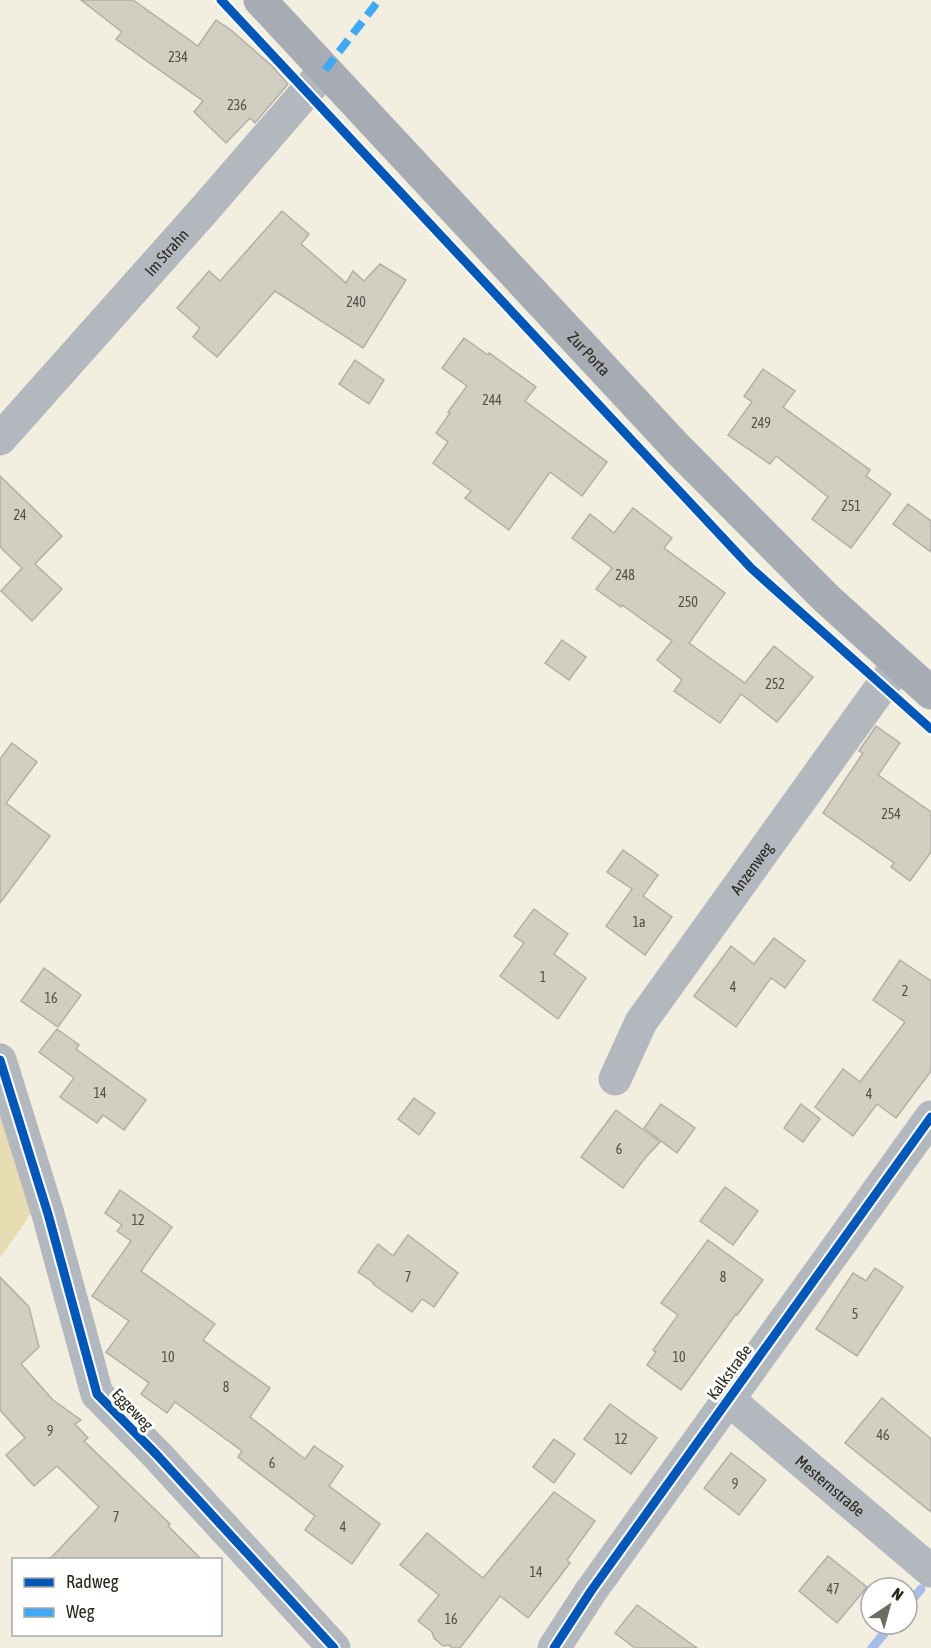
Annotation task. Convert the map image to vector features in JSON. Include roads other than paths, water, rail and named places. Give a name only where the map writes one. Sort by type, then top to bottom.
[{"type":"main road","name":"Zur Porta","points":[[260,0],[677,448],[826,599],[931,693]]},
{"type":"street","name":"Im Strahn","points":[[11,407],[204,210],[325,70]]},
{"type":"street","points":[[0,439],[11,407]]},
{"type":"street","name":"Anzenweg","points":[[615,1079],[641,1022],[899,665]]},
{"type":"street","name":"Eggeweg","points":[[0,1060],[48,1214],[97,1394],[157,1455],[334,1648]]},
{"type":"street","name":"Kalkstraße","points":[[554,1648],[591,1591],[931,1117]]},
{"type":"street","name":"Mesternstraße","points":[[728,1399],[931,1571]]},
{"type":"waterway","points":[[872,1648],[882,1636]]}]
